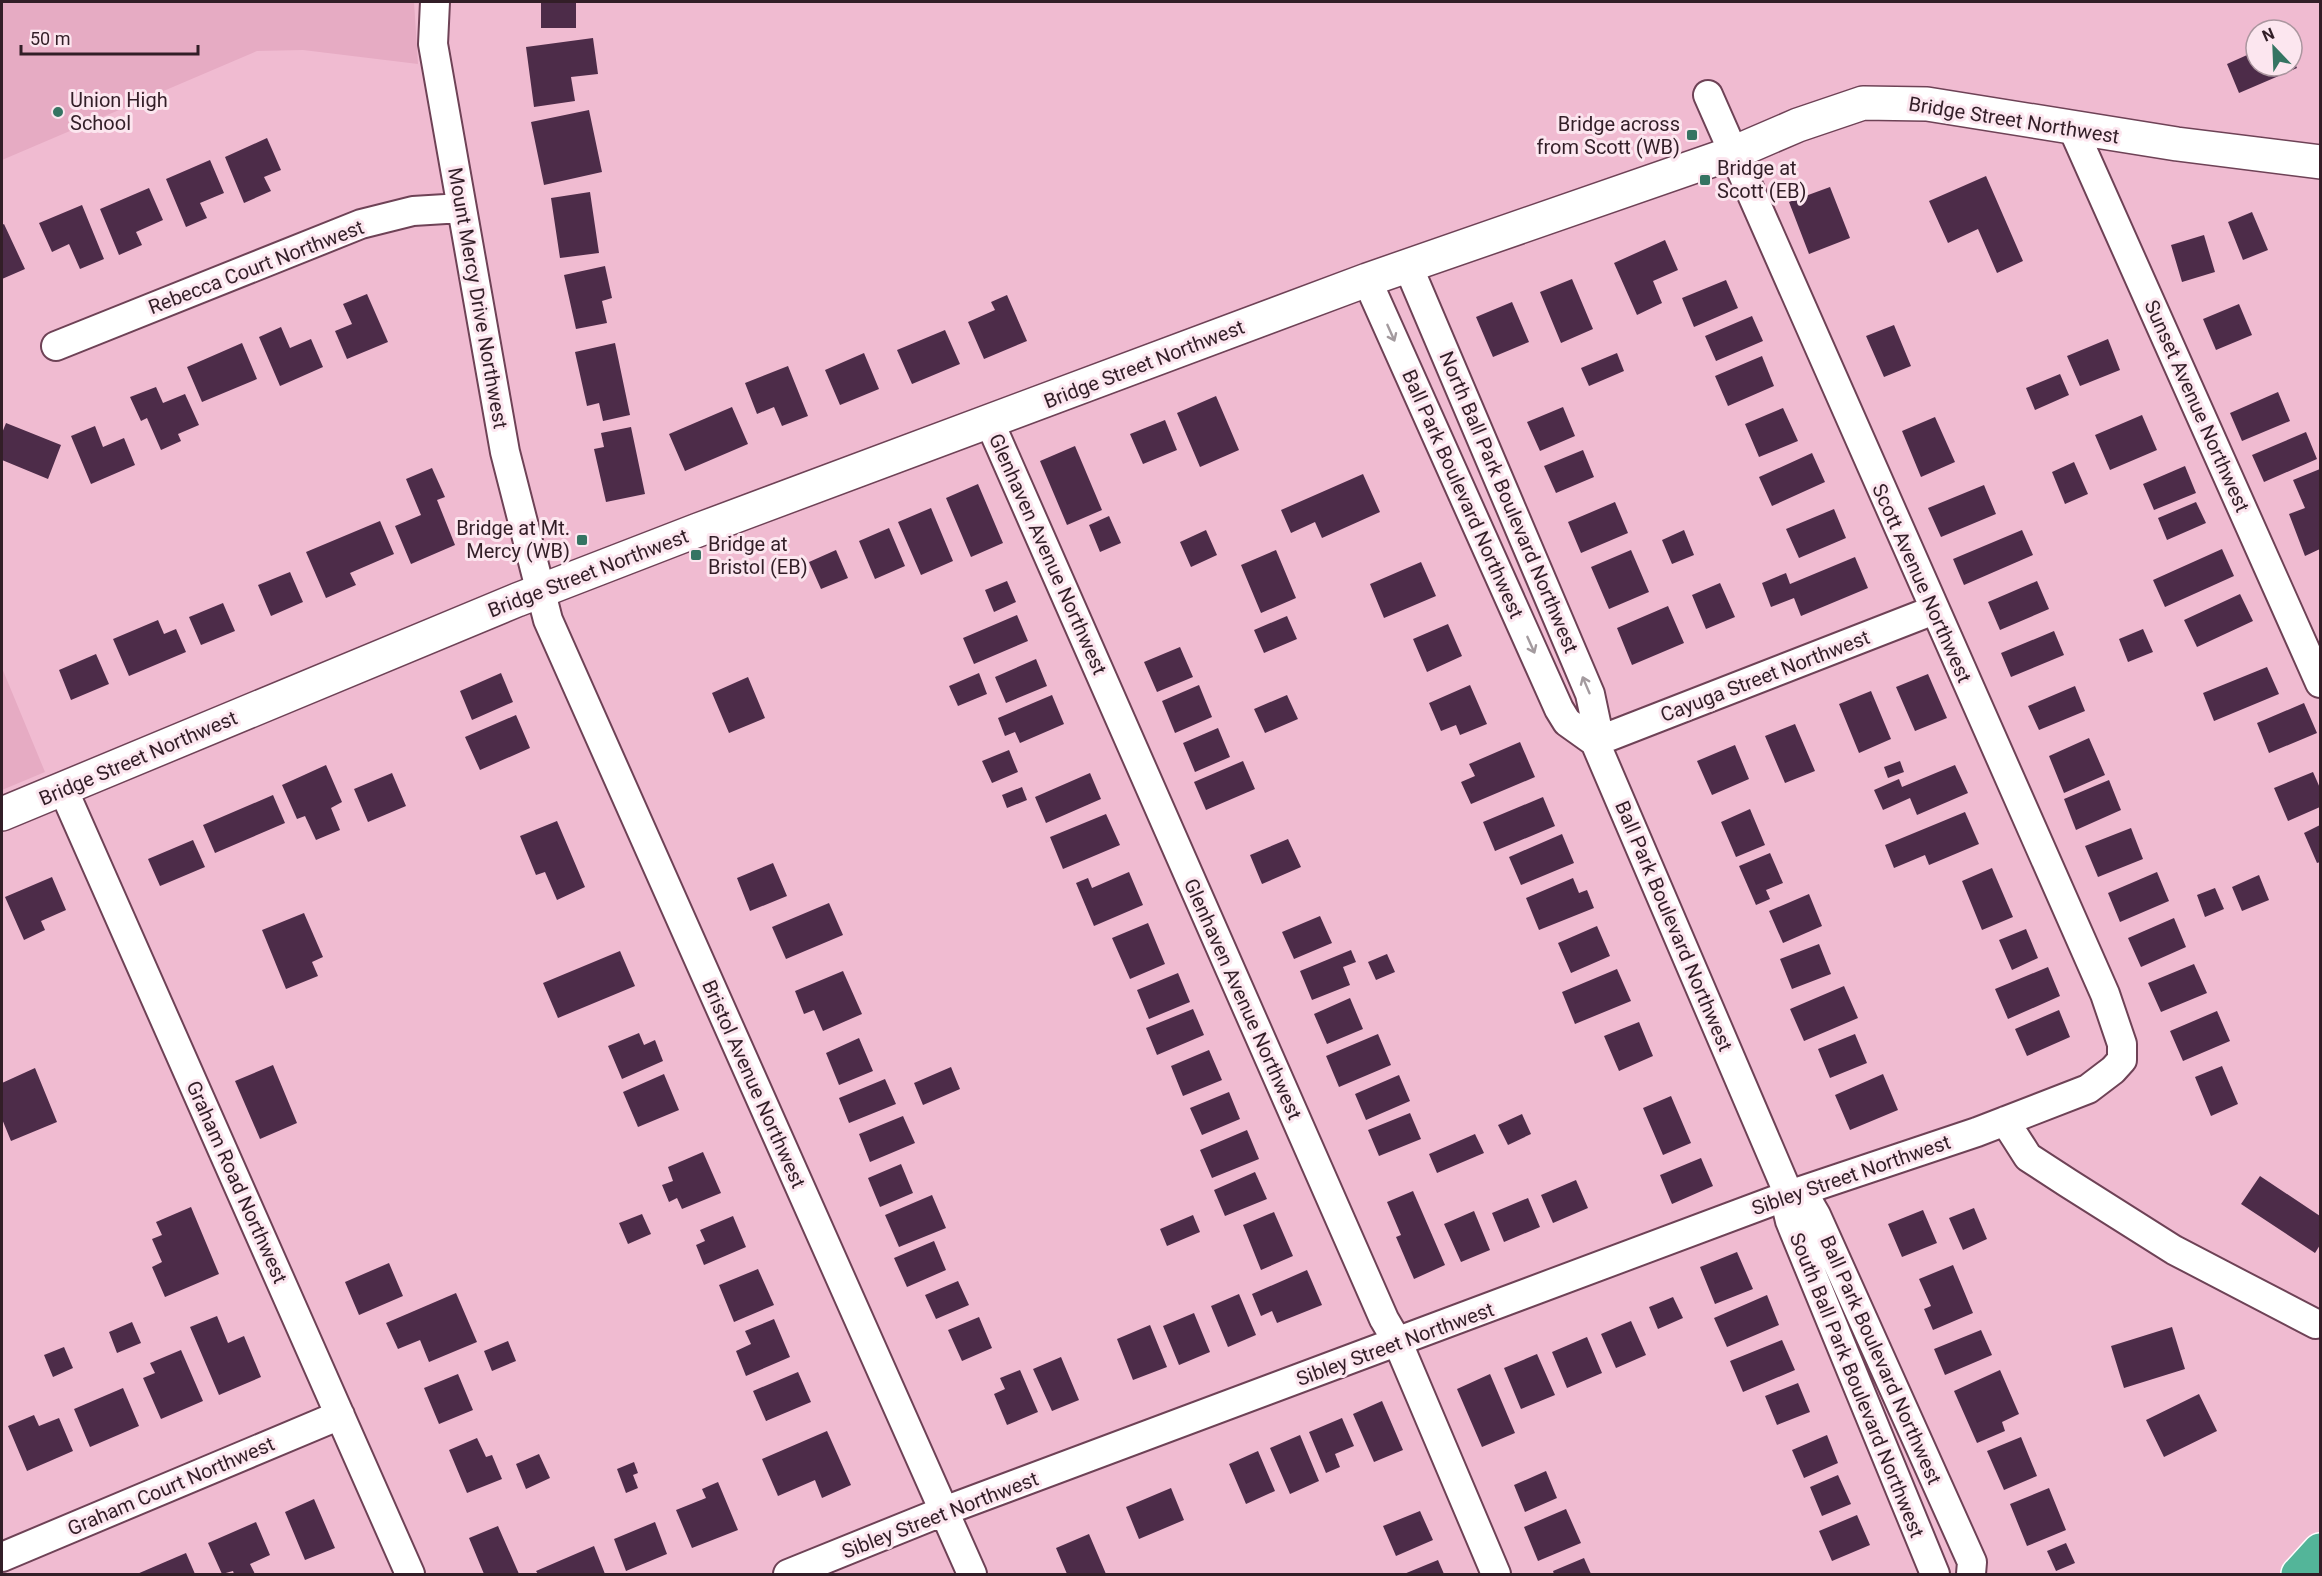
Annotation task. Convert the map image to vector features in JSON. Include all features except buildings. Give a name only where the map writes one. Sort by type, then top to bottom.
[{"type":"highway","points":[[2298,1575],[2320,1550]]},
{"type":"main road","name":"Bridge Street Northwest","points":[[2,814],[541,591],[1367,280],[1733,153],[1798,125],[1863,103],[1927,104],[2073,129],[2320,162]]},
{"type":"street","name":"Mount Mercy Drive Northwest","points":[[435,2],[433,44],[505,452],[541,591]]},
{"type":"street","name":"Scott Avenue Northwest","points":[[1708,95],[2116,1022],[2122,1044],[2122,1060],[2113,1070]]},
{"type":"street","name":"Sunset Avenue Northwest","points":[[2073,129],[2320,683]]},
{"type":"street","name":"Rebecca Court Northwest","points":[[56,346],[361,224],[413,211],[462,208]]},
{"type":"street","name":"North Ball Park Boulevard Northwest","points":[[1408,266],[1590,694],[1597,727],[1595,742]]},
{"type":"street","name":"Ball Park Boulevard Northwest","points":[[1367,280],[1559,709],[1567,722],[1595,742],[1789,1195],[1809,1203],[1816,1215],[1972,1562],[1971,1575]]},
{"type":"street","name":"Glenhaven Avenue Northwest","points":[[990,423],[1384,1319],[1398,1343],[1496,1575]]},
{"type":"street","name":"Bristol Avenue Northwest","points":[[541,591],[548,620],[972,1575]]},
{"type":"street","name":"Cayuga Street Northwest","points":[[1595,742],[1934,610]]},
{"type":"street","name":"Graham Road Northwest","points":[[63,789],[410,1575]]},
{"type":"street","name":"Sibley Street Northwest","points":[[788,1575],[944,1511],[1789,1195],[2005,1121],[2088,1089],[2113,1070]]},
{"type":"street","points":[[2005,1121],[2028,1157],[2060,1178],[2174,1250],[2316,1324]]},
{"type":"street","name":"South Ball Park Boulevard Northwest","points":[[1789,1195],[1786,1204],[1790,1221],[1935,1575]]},
{"type":"street","name":"Graham Court Northwest","points":[[2,1557],[340,1415]]},
{"type":"shaded area","name":"Union High School","points":[[2,2],[414,2],[418,64],[303,50],[257,51],[2,160]]},
{"type":"shaded area","points":[[2,668],[45,772],[2,790]]},
{"type":"place","name":"Union High School","points":[[58,112]]},
{"type":"place","name":"Bridge across from Scott (WB)","points":[[1692,135]]},
{"type":"place","name":"Bridge at Scott (EB)","points":[[1705,180]]},
{"type":"place","name":"Bridge at Mt. Mercy (WB)","points":[[582,540]]},
{"type":"place","name":"Bridge at Bristol (EB)","points":[[696,555]]}]
